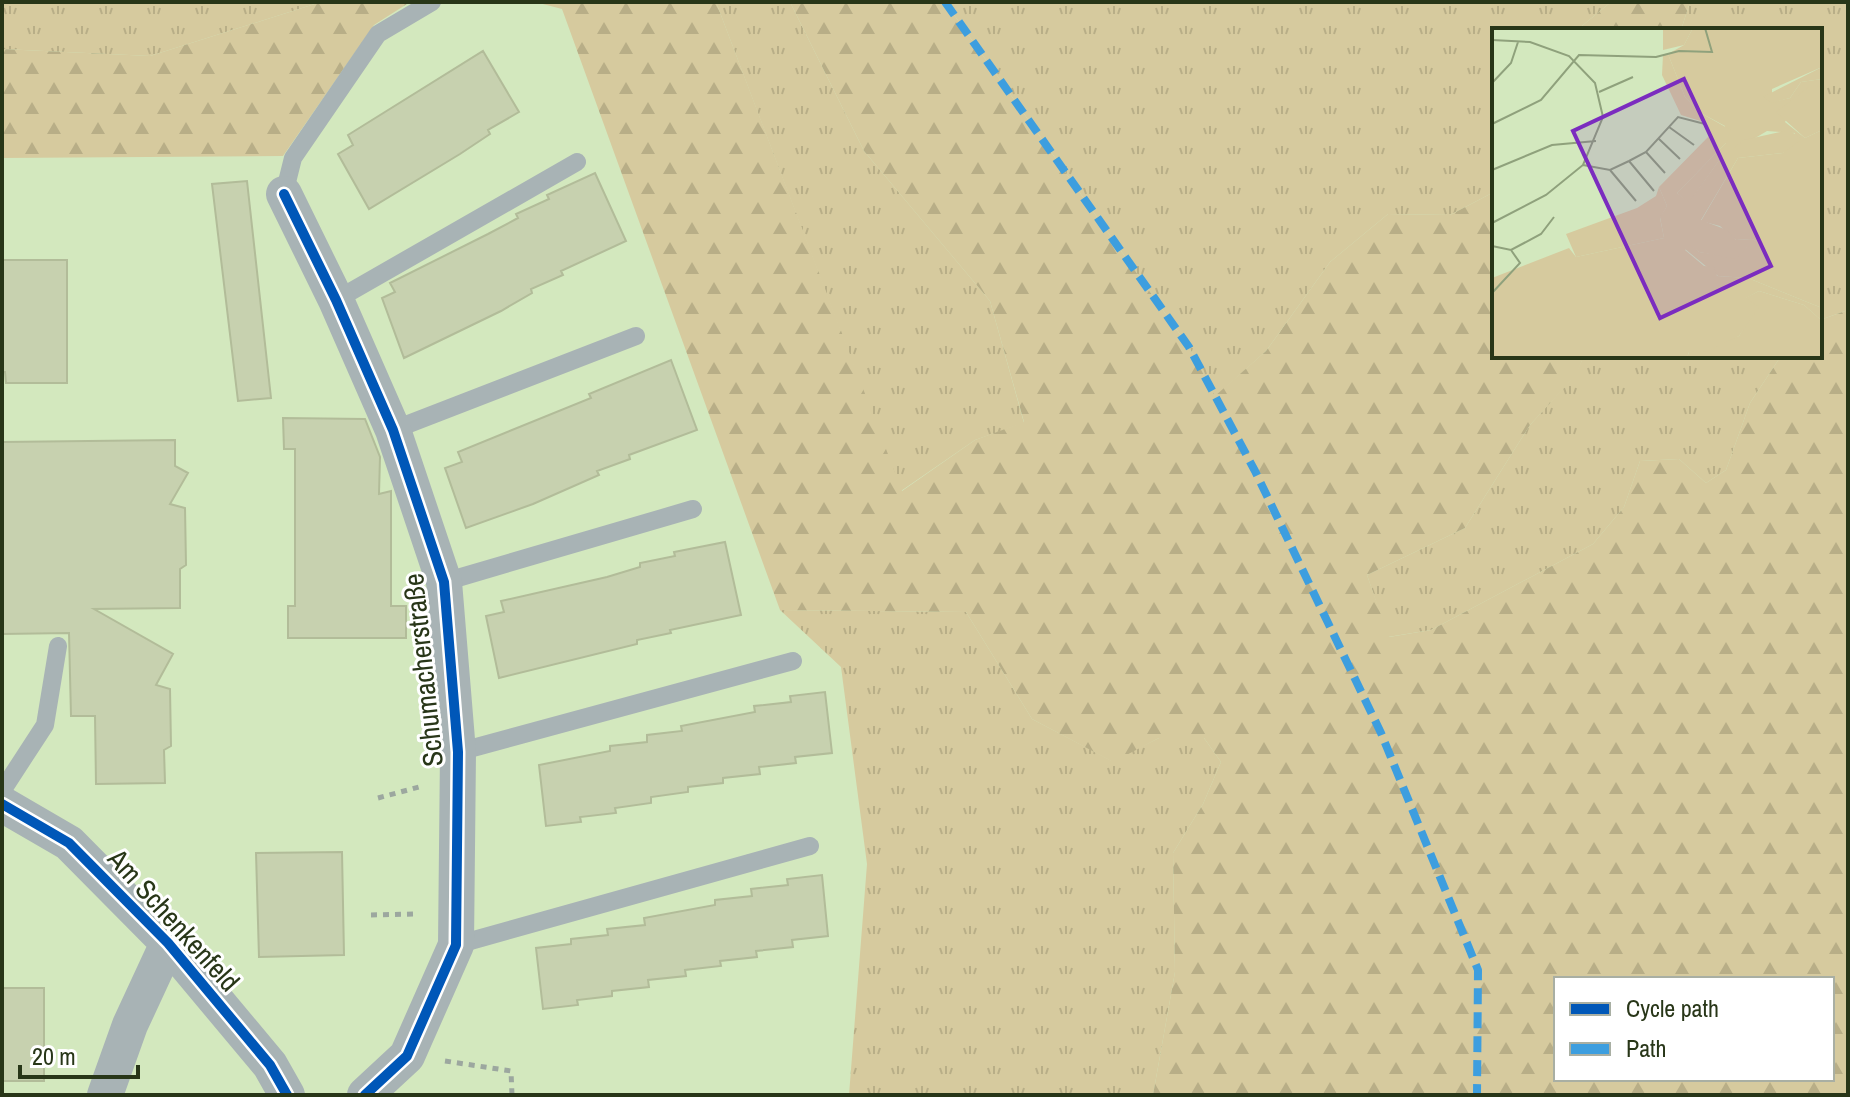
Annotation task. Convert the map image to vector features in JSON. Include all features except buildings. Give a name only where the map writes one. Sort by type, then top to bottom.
[{"type":"street","name":"Schumacherstraße","points":[[284,194],[336,300],[393,430],[444,582],[458,752],[457,929],[407,1056],[365,1095]]},
{"type":"street","name":"Am Schenkenfeld","points":[[2,804],[69,843],[168,943],[270,1065],[287,1095]]},
{"type":"street","points":[[105,1095],[130,1025],[168,943]]},
{"type":"lane","points":[[284,194],[293,158],[378,34],[432,2]]},
{"type":"lane","points":[[336,300],[577,162]]},
{"type":"lane","points":[[393,430],[636,336]]},
{"type":"lane","points":[[444,582],[693,509]]},
{"type":"lane","points":[[2,791],[45,725],[58,646]]},
{"type":"lane","points":[[458,752],[793,661]]},
{"type":"lane","points":[[457,929],[810,846]]},
{"type":"path","points":[[371,915],[457,929]]},
{"type":"path","points":[[489,1068],[511,1071],[512,1095]]},
{"type":"green space","points":[[2,2],[321,2],[150,56],[2,49]]},
{"type":"green space","points":[[321,2],[410,2],[374,25],[283,156],[2,158],[2,49],[150,56]]},
{"type":"green space","points":[[535,2],[716,2],[902,491],[975,440],[1024,422],[990,301],[864,151],[790,2],[945,2],[1189,347],[1215,396],[1266,351],[1330,262],[1388,214],[1450,215],[1492,193],[1492,358],[1583,358],[1576,375],[1530,425],[1465,528],[1367,575],[1389,637],[1431,630],[1593,544],[1624,507],[1640,461],[1679,459],[1706,483],[1726,470],[1750,403],[1780,358],[1822,358],[1822,319],[1848,310],[1848,1095],[1153,1095],[1175,972],[1173,853],[1203,804],[1221,762],[1204,738],[1159,738],[1113,762],[1032,719],[966,612],[780,610],[562,9]]},
{"type":"green space","points":[[716,2],[790,2],[864,151],[990,301],[1024,423],[975,440],[901,491]]},
{"type":"green space","points":[[945,2],[1611,2],[1579,28],[1492,28],[1492,193],[1450,215],[1388,214],[1330,262],[1266,351],[1215,397],[1189,347]]},
{"type":"green space","points":[[1611,2],[1690,2],[1682,28],[1579,28]]},
{"type":"green space","points":[[1690,2],[1848,2],[1848,310],[1822,319],[1822,28],[1682,28]]},
{"type":"green space","points":[[1583,358],[1780,358],[1750,403],[1726,470],[1706,483],[1679,459],[1640,461],[1624,507],[1593,544],[1431,630],[1388,637],[1367,575],[1465,528],[1530,425],[1575,375]]},
{"type":"green space","points":[[780,610],[966,612],[1032,719],[1112,761],[1159,738],[1204,738],[1221,762],[1203,804],[1173,853],[1175,972],[1153,1095],[849,1095],[867,864],[841,667]]},
{"type":"marked path","points":[[945,2],[1189,347],[1255,471],[1381,733],[1478,970],[1477,1095]]},
{"type":"cycle path","points":[[284,194],[336,300],[393,430],[444,582],[458,752],[456,945],[407,1056],[365,1095]]},
{"type":"cycle path","points":[[2,804],[69,843],[168,943],[270,1065],[287,1095]]}]
